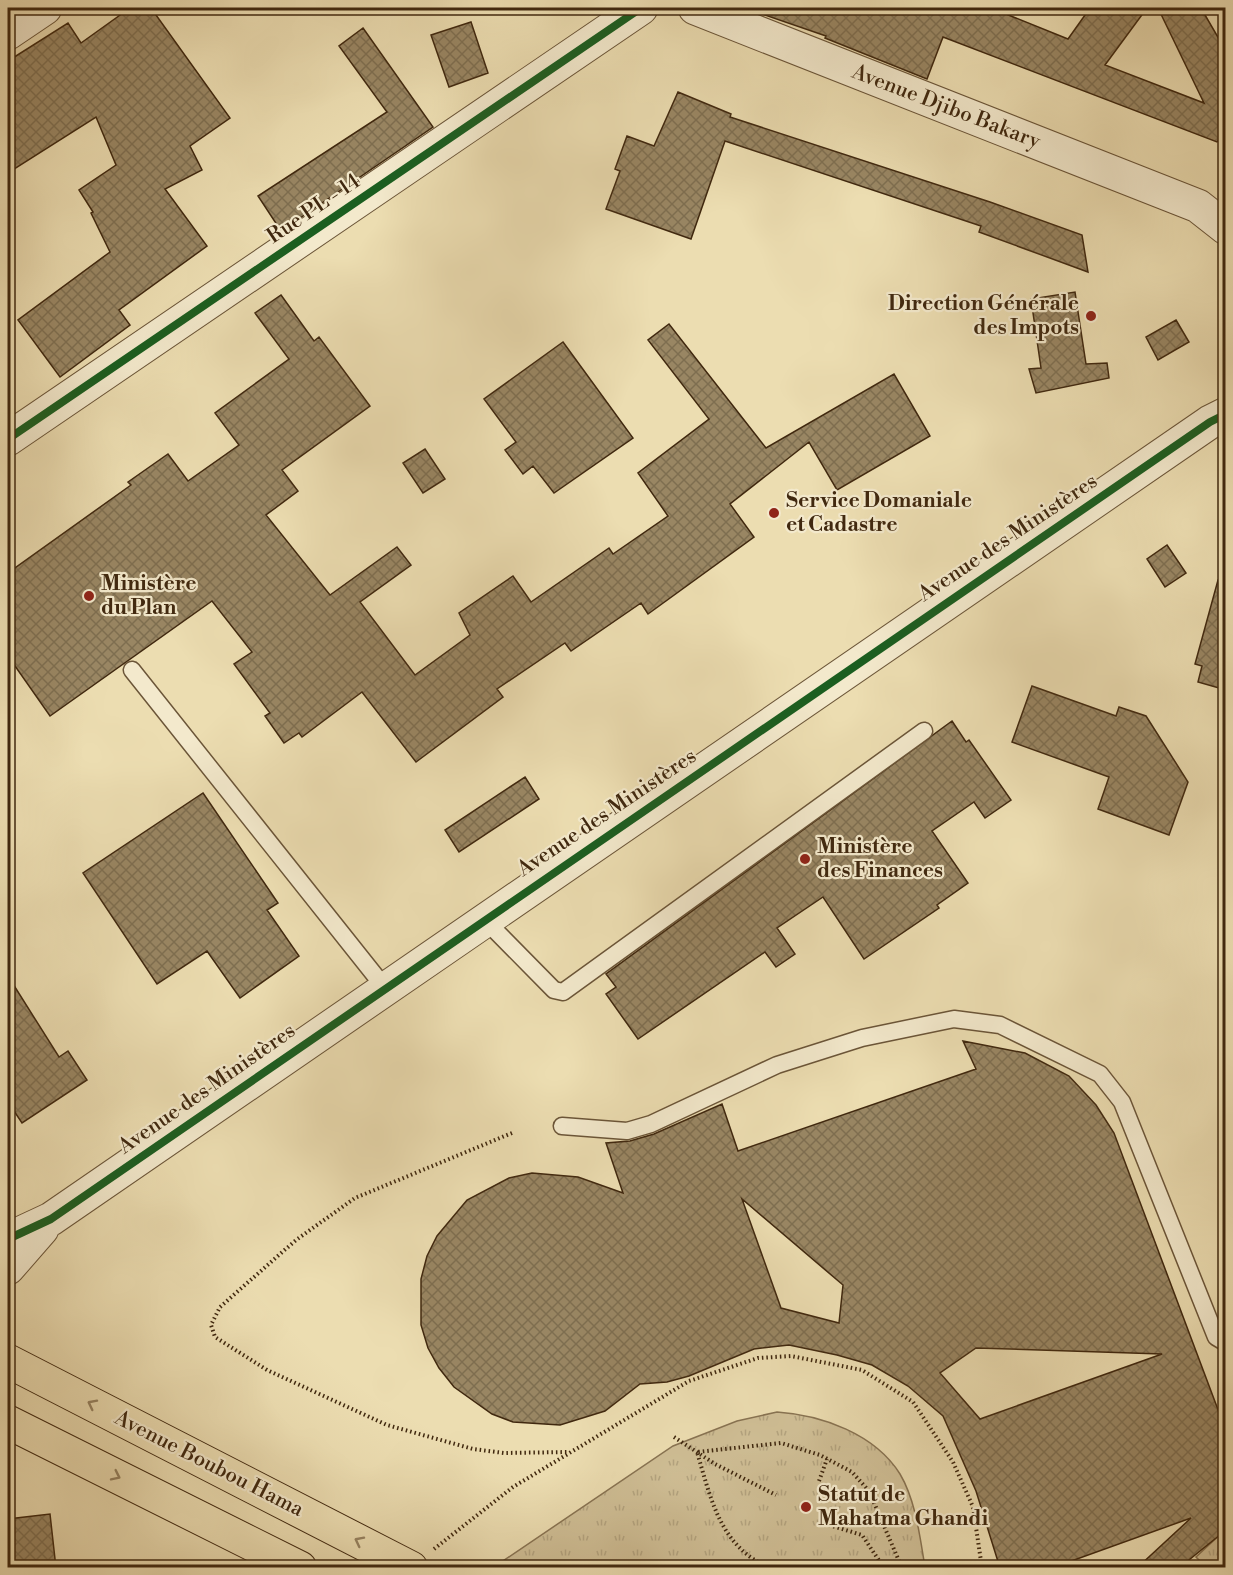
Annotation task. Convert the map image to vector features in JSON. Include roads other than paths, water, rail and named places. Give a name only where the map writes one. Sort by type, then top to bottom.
[{"type":"main road","name":"Avenue Boubou Hama","points":[[8,1361],[409,1567]]},
{"type":"main road","points":[[8,1422],[300,1568]]},
{"type":"street","points":[[8,33],[45,8]]},
{"type":"street","name":"Rue PL - 14","points":[[8,439],[641,8]]},
{"type":"street","name":"Avenue Djibo Bakary","points":[[694,8],[1212,205]]},
{"type":"street","points":[[1212,205],[1226,228]]},
{"type":"street","name":"Avenue des Ministères","points":[[8,1239],[51,1219],[1220,412]]},
{"type":"street","name":"Avenue des Ministères","points":[[8,1268],[51,1219]]},
{"type":"lane","points":[[132,670],[385,988]]},
{"type":"lane","points":[[484,919],[554,990],[563,992],[924,731]]},
{"type":"lane","points":[[562,1126],[627,1131],[651,1124],[777,1065],[862,1038],[954,1019],[1000,1024],[1100,1074],[1122,1102],[1216,1337],[1226,1343]]},
{"type":"place","name":"Direction Générale des Impots","points":[[1091,316]]},
{"type":"place","name":"Service Domaniale et Cadastre","points":[[774,513]]},
{"type":"place","name":"Ministère du Plan","points":[[89,596]]},
{"type":"place","name":"Ministère des Finances","points":[[805,859]]},
{"type":"place","name":"Statut de Mahatma Ghandi","points":[[806,1507]]}]
